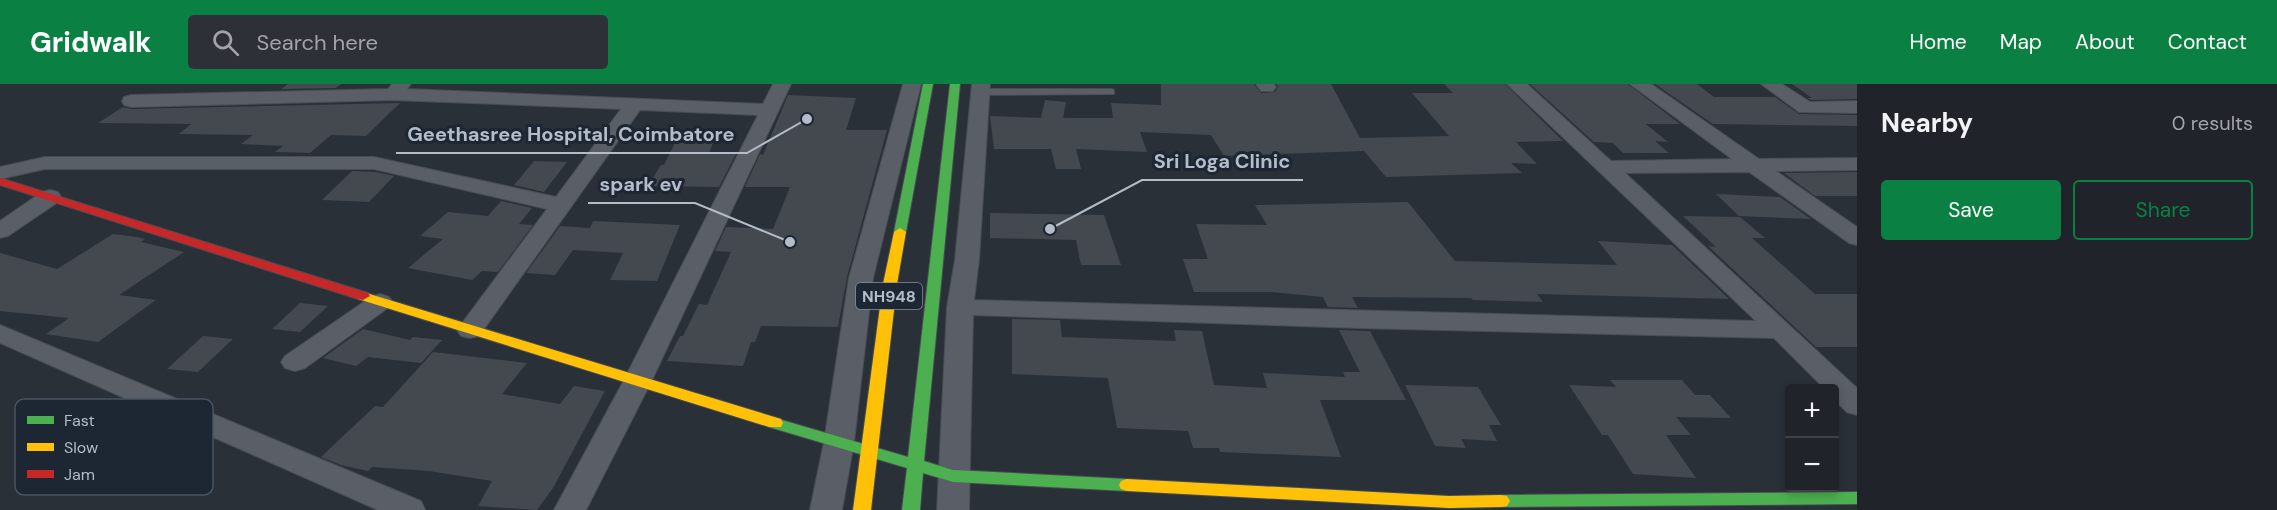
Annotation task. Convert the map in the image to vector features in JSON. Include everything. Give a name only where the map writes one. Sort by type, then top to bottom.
[{"type":"main road","name":"NH948","points":[[861,510],[890,284],[928,84]]},
{"type":"main road","name":"NH948","points":[[910,510],[955,84]]},
{"type":"main road","points":[[0,181],[470,330],[953,476],[1449,502],[1857,498]]},
{"type":"street","points":[[262,98],[279,84]]},
{"type":"street","points":[[570,510],[638,380],[782,84]]},
{"type":"street","points":[[826,510],[839,442],[861,278],[912,84]]},
{"type":"street","points":[[1516,84],[1608,167],[1857,405]]},
{"type":"street","points":[[1639,84],[1857,238]]},
{"type":"street","points":[[1770,84],[1806,108],[1857,107]]},
{"type":"street","points":[[953,510],[960,307],[967,260],[980,88]]},
{"type":"street","points":[[131,101],[262,98],[398,89],[770,110]]},
{"type":"street","points":[[470,330],[635,104]]},
{"type":"street","points":[[0,173],[45,163],[374,163],[561,205]]},
{"type":"street","points":[[1608,167],[1857,164]]},
{"type":"street","points":[[0,231],[50,197]]},
{"type":"street","points":[[295,362],[380,302]]},
{"type":"street","points":[[960,307],[1358,320],[1781,330]]},
{"type":"street","points":[[0,333],[153,399]]},
{"type":"street","points":[[213,425],[409,510]]},
{"type":"lane","points":[[980,88],[1111,92]]},
{"type":"building","points":[[288,84],[341,84],[336,88],[281,89]]},
{"type":"building","points":[[1161,84],[1254,84],[1261,93],[1275,92],[1277,84],[1331,84],[1360,138],[1449,136],[1412,93],[1453,93],[1444,84],[1505,84],[1563,141],[1516,142],[1537,164],[1511,163],[1522,173],[1386,177],[1364,151],[1224,156],[1211,135],[1140,132],[1147,152],[1076,149],[1081,169],[1056,169],[1051,149],[994,149],[990,116],[1041,118],[1045,100],[1066,102],[1063,118],[1113,118],[1111,103],[1161,105]]},
{"type":"building","points":[[1530,84],[1628,84],[1680,124],[1646,124],[1668,142],[1655,141],[1669,153],[1623,153],[1613,143],[1594,142]]},
{"type":"building","points":[[1655,84],[1697,84],[1714,97],[1775,97],[1799,114],[1857,115],[1857,126],[1713,124]]},
{"type":"building","points":[[1792,84],[1857,84],[1857,99],[1811,100],[1807,98],[1812,98]]},
{"type":"building","points":[[788,95],[856,98],[846,130],[887,130],[847,277],[838,327],[761,326],[755,342],[751,342],[743,366],[667,361],[699,304],[707,305],[731,252],[715,251],[726,227],[773,229],[790,187],[745,187],[760,154],[763,155]]},
{"type":"building","points":[[400,103],[366,136],[331,135],[310,153],[275,152],[283,146],[241,144],[253,135],[179,134],[191,124],[98,123],[123,107],[131,109]]},
{"type":"building","points":[[675,143],[713,143],[709,153],[736,154],[719,187],[648,186],[661,165],[664,165]]},
{"type":"building","points":[[534,161],[567,162],[544,192],[514,185]]},
{"type":"building","points":[[352,171],[376,172],[394,176],[369,202],[322,200]]},
{"type":"building","points":[[1857,172],[1857,196],[1815,196],[1784,173]]},
{"type":"building","points":[[1716,194],[1780,197],[1811,219],[1739,216]]},
{"type":"building","points":[[501,201],[532,208],[519,224],[533,225],[498,272],[482,271],[472,280],[408,268],[443,239],[420,236],[448,212],[488,216]]},
{"type":"building","points":[[1408,202],[1455,261],[1617,265],[1598,241],[1672,245],[1729,299],[1537,294],[1543,302],[1473,300],[1471,298],[1352,297],[1358,308],[1328,307],[1323,297],[1271,292],[1194,292],[1183,259],[1208,259],[1196,224],[1267,225],[1255,205]]},
{"type":"building","points":[[990,213],[1104,215],[1121,265],[1081,265],[1076,240],[990,238]]},
{"type":"building","points":[[1683,216],[1740,217],[1765,238],[1752,238],[1815,294],[1857,294],[1857,347],[1816,347],[1708,246],[1716,247]]},
{"type":"building","points":[[593,221],[680,225],[657,281],[610,280],[623,253],[573,250],[555,275],[526,273],[560,226],[590,228]]},
{"type":"building","points":[[113,234],[145,239],[141,242],[184,252],[119,295],[156,300],[98,342],[46,334],[69,318],[0,311],[0,253],[57,269]]},
{"type":"building","points":[[300,303],[328,306],[300,332],[272,329]]},
{"type":"building","points":[[1012,319],[1060,320],[1062,337],[1176,341],[1174,330],[1202,331],[1214,385],[1267,388],[1263,373],[1345,377],[1343,372],[1360,372],[1339,330],[1370,331],[1406,400],[1320,400],[1341,457],[1220,452],[1219,448],[1193,448],[1188,431],[1117,428],[1108,378],[1012,374]]},
{"type":"building","points":[[363,329],[410,340],[413,337],[442,340],[421,363],[368,357],[356,366],[323,358]]},
{"type":"building","points":[[203,336],[233,339],[198,372],[167,369]]},
{"type":"building","points":[[433,352],[527,363],[502,394],[560,404],[574,386],[605,391],[553,488],[537,510],[478,506],[492,481],[429,471],[372,467],[368,471],[341,465],[321,457],[375,406],[383,407]]},
{"type":"building","points":[[1610,380],[1682,380],[1695,395],[1710,395],[1731,418],[1676,417],[1691,435],[1666,435],[1696,478],[1633,474],[1608,435],[1602,435],[1569,385],[1616,387]]},
{"type":"building","points":[[1405,385],[1478,387],[1501,425],[1489,425],[1497,441],[1461,439],[1466,448],[1435,446]]},
{"type":"traffic: fast","points":[[900,232],[928,84]]},
{"type":"traffic: fast","points":[[911,510],[955,84]]},
{"type":"traffic: fast","points":[[775,423],[953,476],[1127,485]]},
{"type":"traffic: fast","points":[[1501,501],[1857,498]]},
{"type":"traffic: slow","points":[[862,510],[890,284],[900,232]]},
{"type":"traffic: slow","points":[[363,296],[775,423]]},
{"type":"traffic: slow","points":[[1127,485],[1449,502],[1501,501]]},
{"type":"traffic: jam","points":[[0,181],[363,296]]},
{"type":"place","name":"Geethasree Hospital, Coimbatore","points":[[807,119]]},
{"type":"place","name":"Sri Loga Clinic","points":[[1050,229]]},
{"type":"place","name":"spark ev","points":[[790,242]]}]
